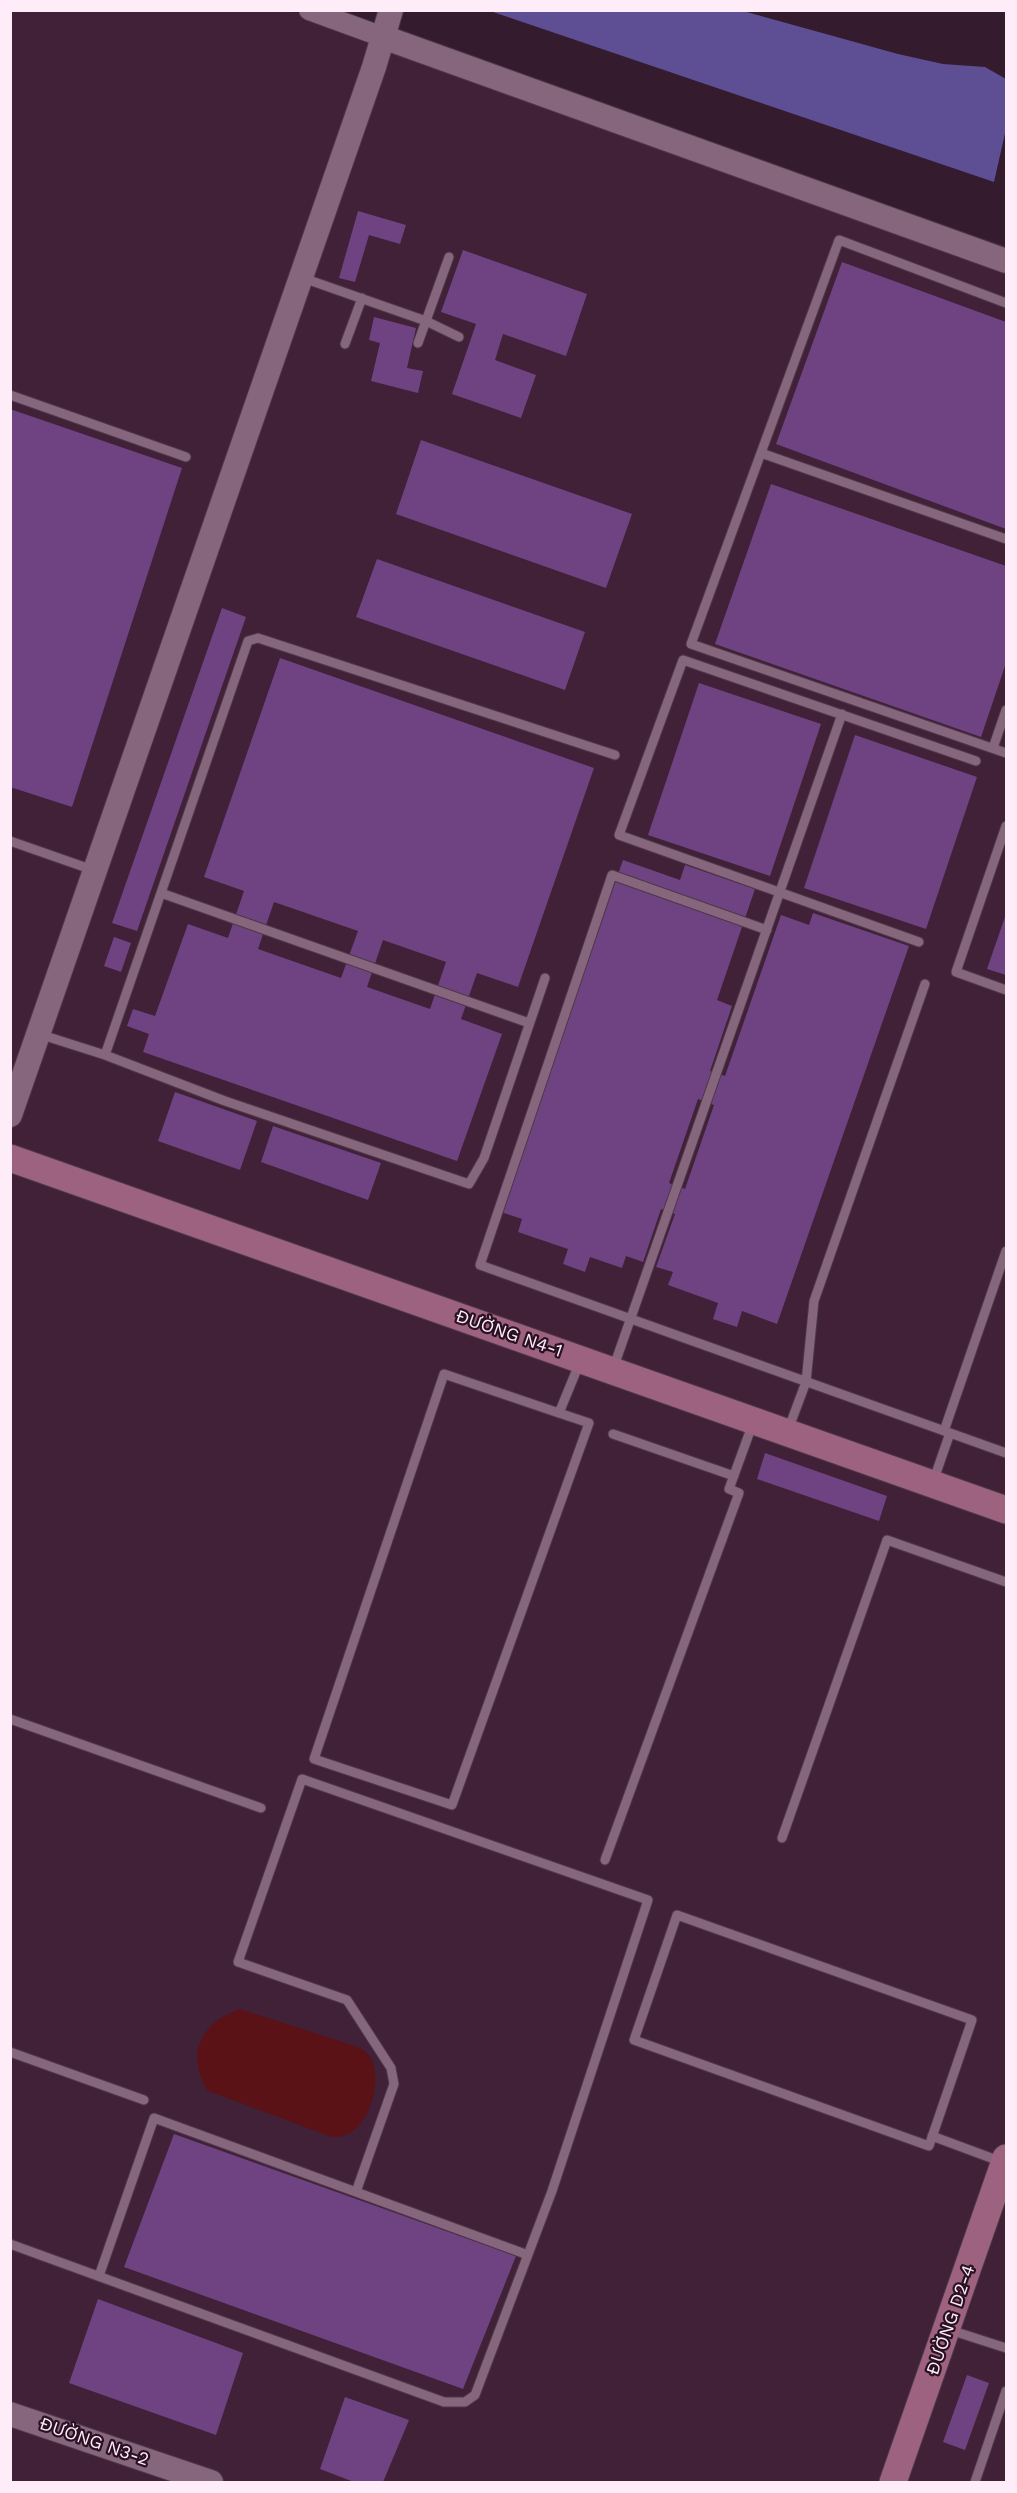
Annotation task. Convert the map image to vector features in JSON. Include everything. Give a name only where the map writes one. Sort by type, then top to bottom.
[{"type":"main road","name":"ĐƯỜNG N4-1","points":[[10,1158],[1006,1510]]},
{"type":"main road","name":"ĐƯỜNG D2-4","points":[[893,2482],[1006,2160]]},
{"type":"street","points":[[309,10],[1006,261]]},
{"type":"street","points":[[10,1115],[301,278],[391,10]]},
{"type":"street","name":"ĐƯỜNG N3-2","points":[[10,2414],[186,2478],[211,2482]]},
{"type":"lane","points":[[1006,303],[839,240],[691,644],[1006,753]]},
{"type":"lane","points":[[418,343],[449,257]]},
{"type":"lane","points":[[301,278],[426,321],[459,337]]},
{"type":"lane","points":[[345,344],[362,298]]},
{"type":"lane","points":[[10,395],[186,457]]},
{"type":"lane","points":[[761,453],[1006,540]]},
{"type":"lane","points":[[105,1055],[248,641],[258,638],[615,755]]},
{"type":"lane","points":[[919,942],[619,835],[683,660],[976,761]]},
{"type":"lane","points":[[993,748],[1006,710]]},
{"type":"lane","points":[[612,1371],[842,714]]},
{"type":"lane","points":[[1006,826],[956,972],[1006,990]]},
{"type":"lane","points":[[10,841],[96,871]]},
{"type":"lane","points":[[767,930],[612,875],[480,1265],[1006,1453]]},
{"type":"lane","points":[[161,893],[529,1023]]},
{"type":"lane","points":[[39,1034],[105,1055],[225,1101],[469,1184],[483,1158],[545,978]]},
{"type":"lane","points":[[787,1432],[806,1382],[814,1301],[925,984]]},
{"type":"lane","points":[[933,1484],[947,1432],[1006,1251]]},
{"type":"lane","points":[[559,1413],[580,1359]]},
{"type":"lane","points":[[444,1374],[559,1413],[589,1423],[452,1804],[314,1759],[444,1374]]},
{"type":"lane","points":[[605,1860],[739,1493],[729,1489],[754,1421]]},
{"type":"lane","points":[[613,1434],[734,1476]]},
{"type":"lane","points":[[782,1838],[887,1540],[1006,1582]]},
{"type":"lane","points":[[10,1719],[261,1808]]},
{"type":"lane","points":[[10,2244],[444,2402],[454,2404],[465,2402],[475,2395],[552,2191],[648,1900],[302,1779],[238,1962],[347,2000],[391,2068],[394,2084],[356,2192]]},
{"type":"lane","points":[[677,1915],[972,2020],[932,2136],[929,2145],[634,2040],[677,1915]]},
{"type":"lane","points":[[10,2052],[144,2100]]},
{"type":"lane","points":[[99,2276],[154,2118],[528,2255]]},
{"type":"lane","points":[[932,2136],[1006,2160]]},
{"type":"lane","points":[[948,2329],[1006,2348]]},
{"type":"lane","points":[[975,2482],[1006,2391]]},
{"type":"shaded area","points":[[11,11],[290,11],[1006,246],[1006,2482],[11,2482]]},
{"type":"shaded area","points":[[490,11],[743,11],[898,54],[943,64],[985,67],[1006,79],[1006,129],[994,182]]},
{"type":"shaded area","points":[[240,2009],[358,2047],[368,2054],[373,2064],[375,2087],[368,2111],[355,2130],[344,2136],[332,2137],[208,2091],[198,2065],[197,2052],[200,2041],[215,2023]]},
{"type":"building","points":[[358,211],[406,225],[400,244],[369,235],[355,282],[339,278]]},
{"type":"building","points":[[463,250],[587,294],[566,356],[503,334],[495,360],[536,375],[521,418],[452,394],[476,324],[441,312]]},
{"type":"building","points":[[842,262],[1006,322],[1006,529],[776,444]]},
{"type":"building","points":[[374,317],[416,328],[407,368],[423,371],[418,393],[371,381],[380,343],[369,340]]},
{"type":"building","points":[[10,409],[182,468],[72,807],[10,787]]},
{"type":"building","points":[[421,440],[632,514],[606,588],[396,514]]},
{"type":"building","points":[[771,484],[1006,566],[1006,663],[981,737],[715,644]]},
{"type":"building","points":[[377,559],[585,632],[565,690],[356,617]]},
{"type":"building","points":[[222,608],[246,617],[137,931],[112,923]]},
{"type":"building","points":[[280,658],[594,768],[518,987],[477,973],[461,1019],[502,1034],[457,1161],[143,1052],[149,1034],[127,1026],[133,1009],[155,1016],[188,924],[228,938],[244,891],[204,877]],"holes":[[[274,902],[358,931],[341,978],[258,949]],[[383,940],[446,962],[430,1009],[367,987]]]},
{"type":"building","points":[[699,683],[821,724],[770,876],[648,835]]},
{"type":"building","points":[[855,735],[977,777],[926,929],[804,888]]},
{"type":"building","points":[[623,860],[680,880],[685,865],[755,889],[717,1000],[732,1006],[710,1071],[725,1076],[781,915],[809,925],[813,913],[909,946],[777,1324],[742,1311],[737,1327],[713,1319],[718,1303],[668,1285],[673,1272],[656,1267],[675,1214],[661,1209],[643,1262],[626,1256],[622,1268],[590,1257],[585,1272],[563,1264],[568,1249],[518,1232],[522,1219],[501,1212]],"holes":[[[698,1099],[714,1105],[685,1189],[669,1183]]]},
{"type":"building","points":[[1006,914],[1006,975],[987,969]]},
{"type":"building","points":[[114,937],[131,943],[121,972],[104,966]]},
{"type":"building","points":[[175,1092],[257,1121],[240,1170],[158,1141]]},
{"type":"building","points":[[273,1126],[381,1163],[368,1200],[261,1162]]},
{"type":"building","points":[[765,1453],[887,1496],[879,1521],[757,1479]]},
{"type":"building","points":[[174,2134],[516,2256],[463,2389],[124,2267]]},
{"type":"building","points":[[98,2299],[243,2353],[216,2435],[69,2383]]},
{"type":"building","points":[[967,2375],[989,2383],[965,2450],[943,2442]]},
{"type":"building","points":[[345,2397],[409,2420],[383,2482],[354,2482],[320,2469]]}]
